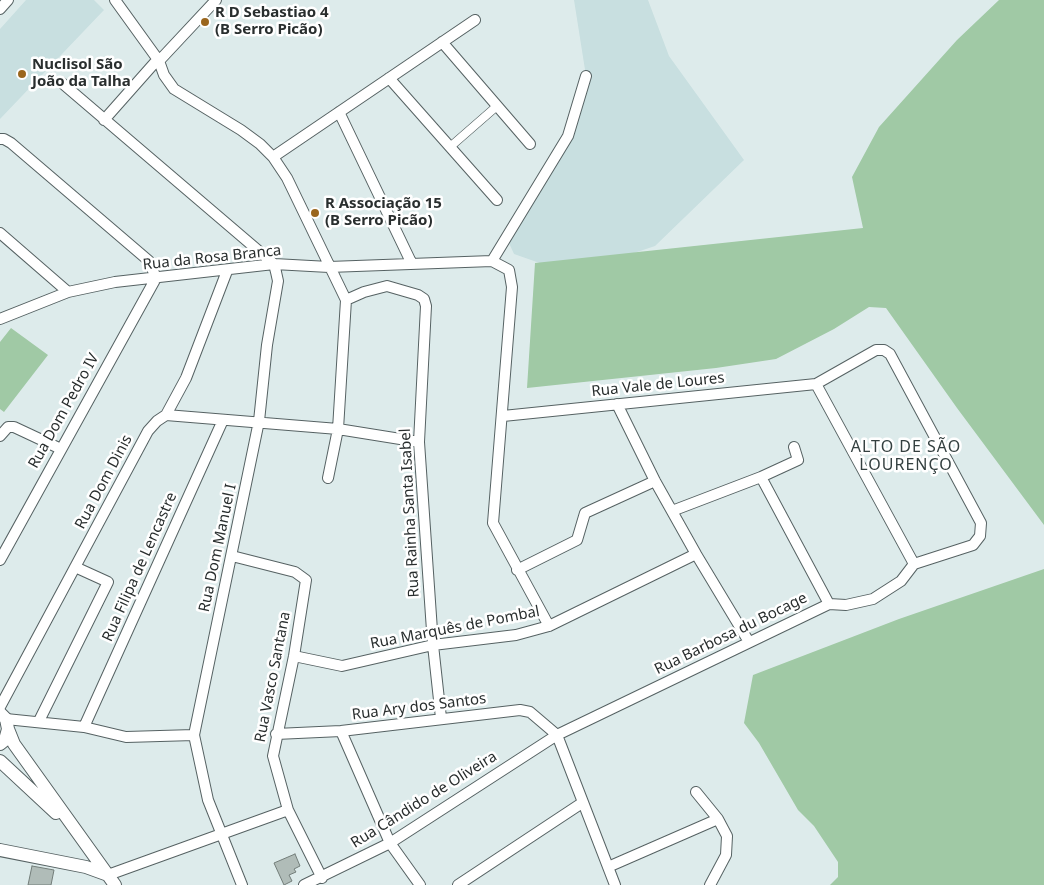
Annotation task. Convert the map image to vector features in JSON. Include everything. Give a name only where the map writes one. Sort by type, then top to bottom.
[{"type":"street","points":[[0,9],[8,0]]},
{"type":"street","points":[[115,0],[158,60],[164,75],[174,89],[241,130],[260,144],[273,157],[298,200],[346,300],[338,429],[328,478]]},
{"type":"street","points":[[104,120],[216,0]]},
{"type":"street","points":[[273,157],[475,20]]},
{"type":"street","points":[[442,42],[530,144]]},
{"type":"street","points":[[549,626],[493,523],[512,287],[509,270],[492,261],[568,136],[586,76]]},
{"type":"street","points":[[389,78],[497,200]]},
{"type":"street","points":[[62,83],[274,264]]},
{"type":"street","points":[[450,147],[497,106]]},
{"type":"street","points":[[339,112],[411,262]]},
{"type":"street","points":[[2,139],[149,261],[156,278]]},
{"type":"street","points":[[0,233],[68,292]]},
{"type":"street","name":"Rua da Rosa Branca","points":[[0,319],[68,292],[116,282],[227,271],[274,264],[329,267],[411,262],[492,261]]},
{"type":"street","name":"Rua Dom Manuel I","points":[[242,885],[208,800],[194,735],[259,421],[267,345],[278,280],[274,264]]},
{"type":"street","name":"Rua Dom Dinis","points":[[4,717],[75,567],[148,431],[157,421],[166,416],[186,378],[227,271]]},
{"type":"street","name":"Rua Dom Pedro IV","points":[[0,560],[156,278]]},
{"type":"street","name":"Rua Rainha Santa Isabel","points":[[346,300],[364,292],[387,286],[418,294],[424,299],[426,306],[419,442],[433,645],[441,718]]},
{"type":"street","points":[[876,350],[884,350],[890,354],[955,471],[981,523],[980,536],[973,545],[914,564],[816,384],[876,350]]},
{"type":"street","name":"Rua Vale de Loures","points":[[503,416],[816,384]]},
{"type":"street","points":[[617,404],[655,480],[696,554],[750,642]]},
{"type":"street","points":[[166,416],[259,421],[338,429],[419,442]]},
{"type":"street","name":"Rua Filipa de Lencastre","points":[[84,727],[223,420]]},
{"type":"street","points":[[0,436],[8,427],[14,427],[61,449]]},
{"type":"street","points":[[672,511],[761,477],[798,460],[794,447]]},
{"type":"street","points":[[761,477],[829,604]]},
{"type":"street","points":[[517,570],[577,540],[585,513],[655,480]]},
{"type":"street","name":"Rua Marquês de Pombal","points":[[294,656],[342,666],[433,645],[516,635],[549,626],[696,554]]},
{"type":"street","name":"Rua Vasco Santana","points":[[232,556],[296,572],[306,580],[294,656],[276,734],[273,756],[288,810],[322,878]]},
{"type":"street","name":"Rua Barbosa du Bocage","points":[[557,735],[829,604],[846,605],[873,599],[901,581],[914,564]]},
{"type":"street","points":[[39,721],[108,582],[75,567]]},
{"type":"street","name":"Rua Ary dos Santos","points":[[276,734],[341,731],[520,710],[538,717],[557,735]]},
{"type":"street","points":[[4,717],[84,727],[126,737],[194,735]]},
{"type":"street","points":[[0,744],[5,740],[4,717]]},
{"type":"street","points":[[4,717],[14,744],[111,880]]},
{"type":"street","points":[[341,731],[390,843],[420,885]]},
{"type":"street","points":[[557,735],[615,885]]},
{"type":"street","name":"Rua Cândido de Oliveira","points":[[304,885],[322,878],[390,843],[557,735]]},
{"type":"street","points":[[0,761],[76,832]]},
{"type":"street","points":[[696,792],[718,819],[727,836],[726,855],[710,885]]},
{"type":"street","points":[[458,885],[582,803]]},
{"type":"street","points":[[111,880],[221,834],[288,810]]},
{"type":"street","points":[[608,867],[718,819]]},
{"type":"street","points":[[0,850],[86,867],[111,880]]},
{"type":"shaded area","name":"Nuclisol São João da Talha","points":[[26,0],[94,0],[104,10],[0,119],[0,29]]},
{"type":"shaded area","points":[[574,0],[648,0],[669,56],[744,160],[655,246],[571,274],[514,254],[509,243],[568,136],[586,76]]},
{"type":"green space","points":[[999,0],[1044,0],[1044,525],[886,308],[869,307],[834,329],[776,359],[716,368],[527,388],[535,263],[863,228],[852,177],[879,127],[957,40]]},
{"type":"green space","points":[[11,328],[48,355],[4,412],[0,409],[0,342]]},
{"type":"green space","points":[[1044,569],[1044,885],[830,885],[838,877],[838,862],[814,826],[798,810],[759,743],[744,723],[753,675],[899,619]]},
{"type":"building","points":[[295,854],[300,866],[294,869],[296,872],[289,875],[292,881],[284,885],[274,863]]},
{"type":"building","points":[[32,866],[54,870],[51,885],[28,885]]},
{"type":"place","name":"R D Sebastiao 4 (B Serro Picão)","points":[[205,22]]},
{"type":"place","name":"Nuclisol São João da Talha","points":[[22,74]]},
{"type":"place","name":"R Associação 15 (B Serro Picão)","points":[[315,213]]},
{"type":"district","name":"ALTO DE SÃO LOURENÇO","points":[[906,456]]}]
